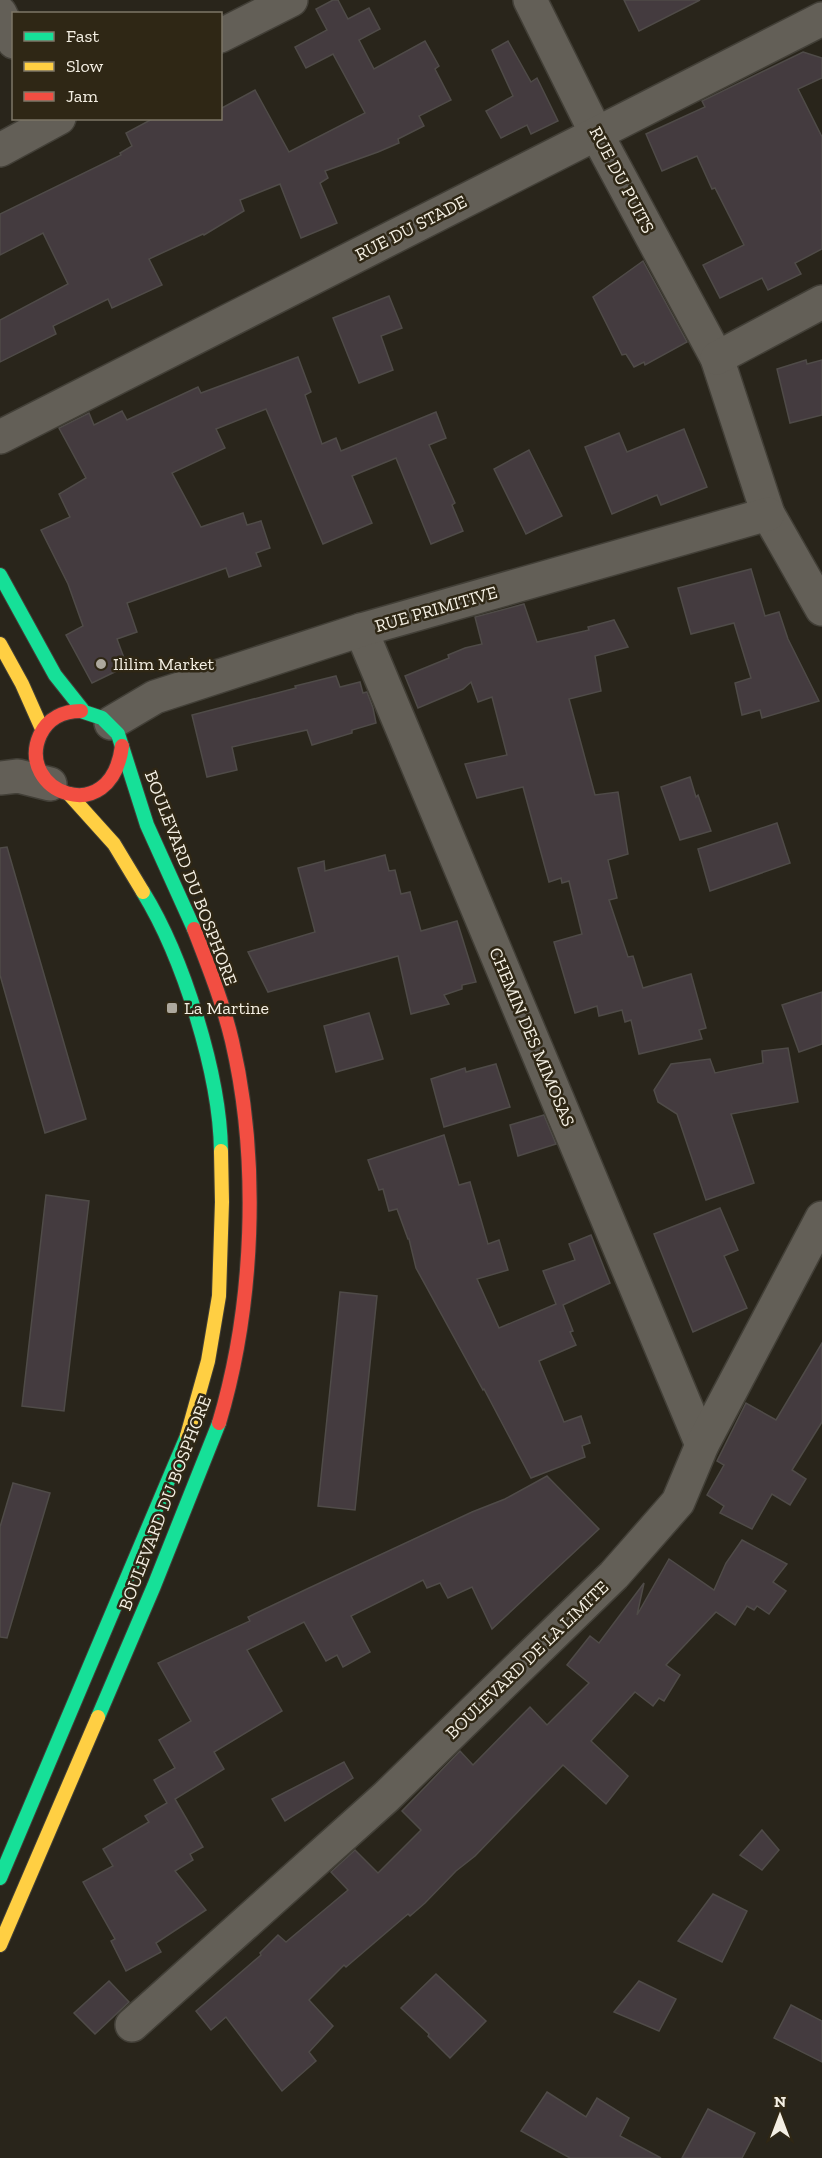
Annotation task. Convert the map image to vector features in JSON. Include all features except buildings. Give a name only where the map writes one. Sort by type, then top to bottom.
[{"type":"street","points":[[222,35],[291,0]]},
{"type":"street","name":"RUE DU PUITS","points":[[530,0],[596,133],[717,358],[768,514],[822,609]]},
{"type":"street","points":[[0,13],[12,38]]},
{"type":"street","name":"RUE DU STADE","points":[[0,437],[822,19]]},
{"type":"street","points":[[0,150],[53,120]]},
{"type":"street","points":[[717,358],[822,302]]},
{"type":"street","name":"RUE PRIMITIVE","points":[[105,726],[154,697],[362,630],[768,514]]},
{"type":"street","points":[[0,575],[55,675],[105,726],[121,763],[114,778],[101,789],[85,795],[18,776],[0,777]]},
{"type":"street","name":"CHEMIN DES MIMOSAS","points":[[362,630],[702,1445]]},
{"type":"street","points":[[0,644],[22,684],[39,739],[38,769],[59,789]]},
{"type":"street","points":[[0,777],[39,739],[52,718],[66,711],[105,726]]},
{"type":"street","name":"BOULEVARD DU BOSPHORE","points":[[0,1945],[154,1586],[214,1438],[231,1382],[249,1254],[247,1130],[232,1040],[208,964],[190,919],[105,726]]},
{"type":"street","name":"BOULEVARD DU BOSPHORE","points":[[0,1878],[190,1429],[208,1361],[219,1296],[221,1141],[211,1069],[183,977],[152,906],[114,844],[59,789]]},
{"type":"street","name":"BOULEVARD DE LA LIMITE","points":[[132,2025],[386,1797],[614,1575],[678,1502],[702,1445],[822,1218]]},
{"type":"traffic: fast","points":[[0,575],[55,675],[82,709]]},
{"type":"traffic: fast","points":[[81,711],[102,718],[118,734],[147,825],[194,929]]},
{"type":"traffic: fast","points":[[143,892],[172,949],[197,1017],[214,1087],[221,1151]]},
{"type":"traffic: fast","points":[[98,1717],[154,1586],[219,1423]]},
{"type":"traffic: fast","points":[[0,1878],[187,1436]]},
{"type":"traffic: slow","points":[[0,644],[22,684],[42,729]]},
{"type":"traffic: slow","points":[[69,794],[114,844],[143,892]]},
{"type":"traffic: slow","points":[[187,1436],[208,1361],[219,1296],[221,1151]]},
{"type":"traffic: slow","points":[[0,1945],[98,1717]]},
{"type":"traffic: jam","points":[[81,711],[69,712],[57,717],[47,724],[40,735],[36,755],[41,772],[52,786],[68,793],[85,795],[101,788],[114,772],[122,746]]},
{"type":"traffic: jam","points":[[194,929],[220,998],[232,1041],[247,1135],[249,1233],[246,1282],[240,1331],[219,1423]]},
{"type":"place","name":"Ililim Market","points":[[101,664]]},
{"type":"place","name":"La Martine","points":[[172,1008]]}]
